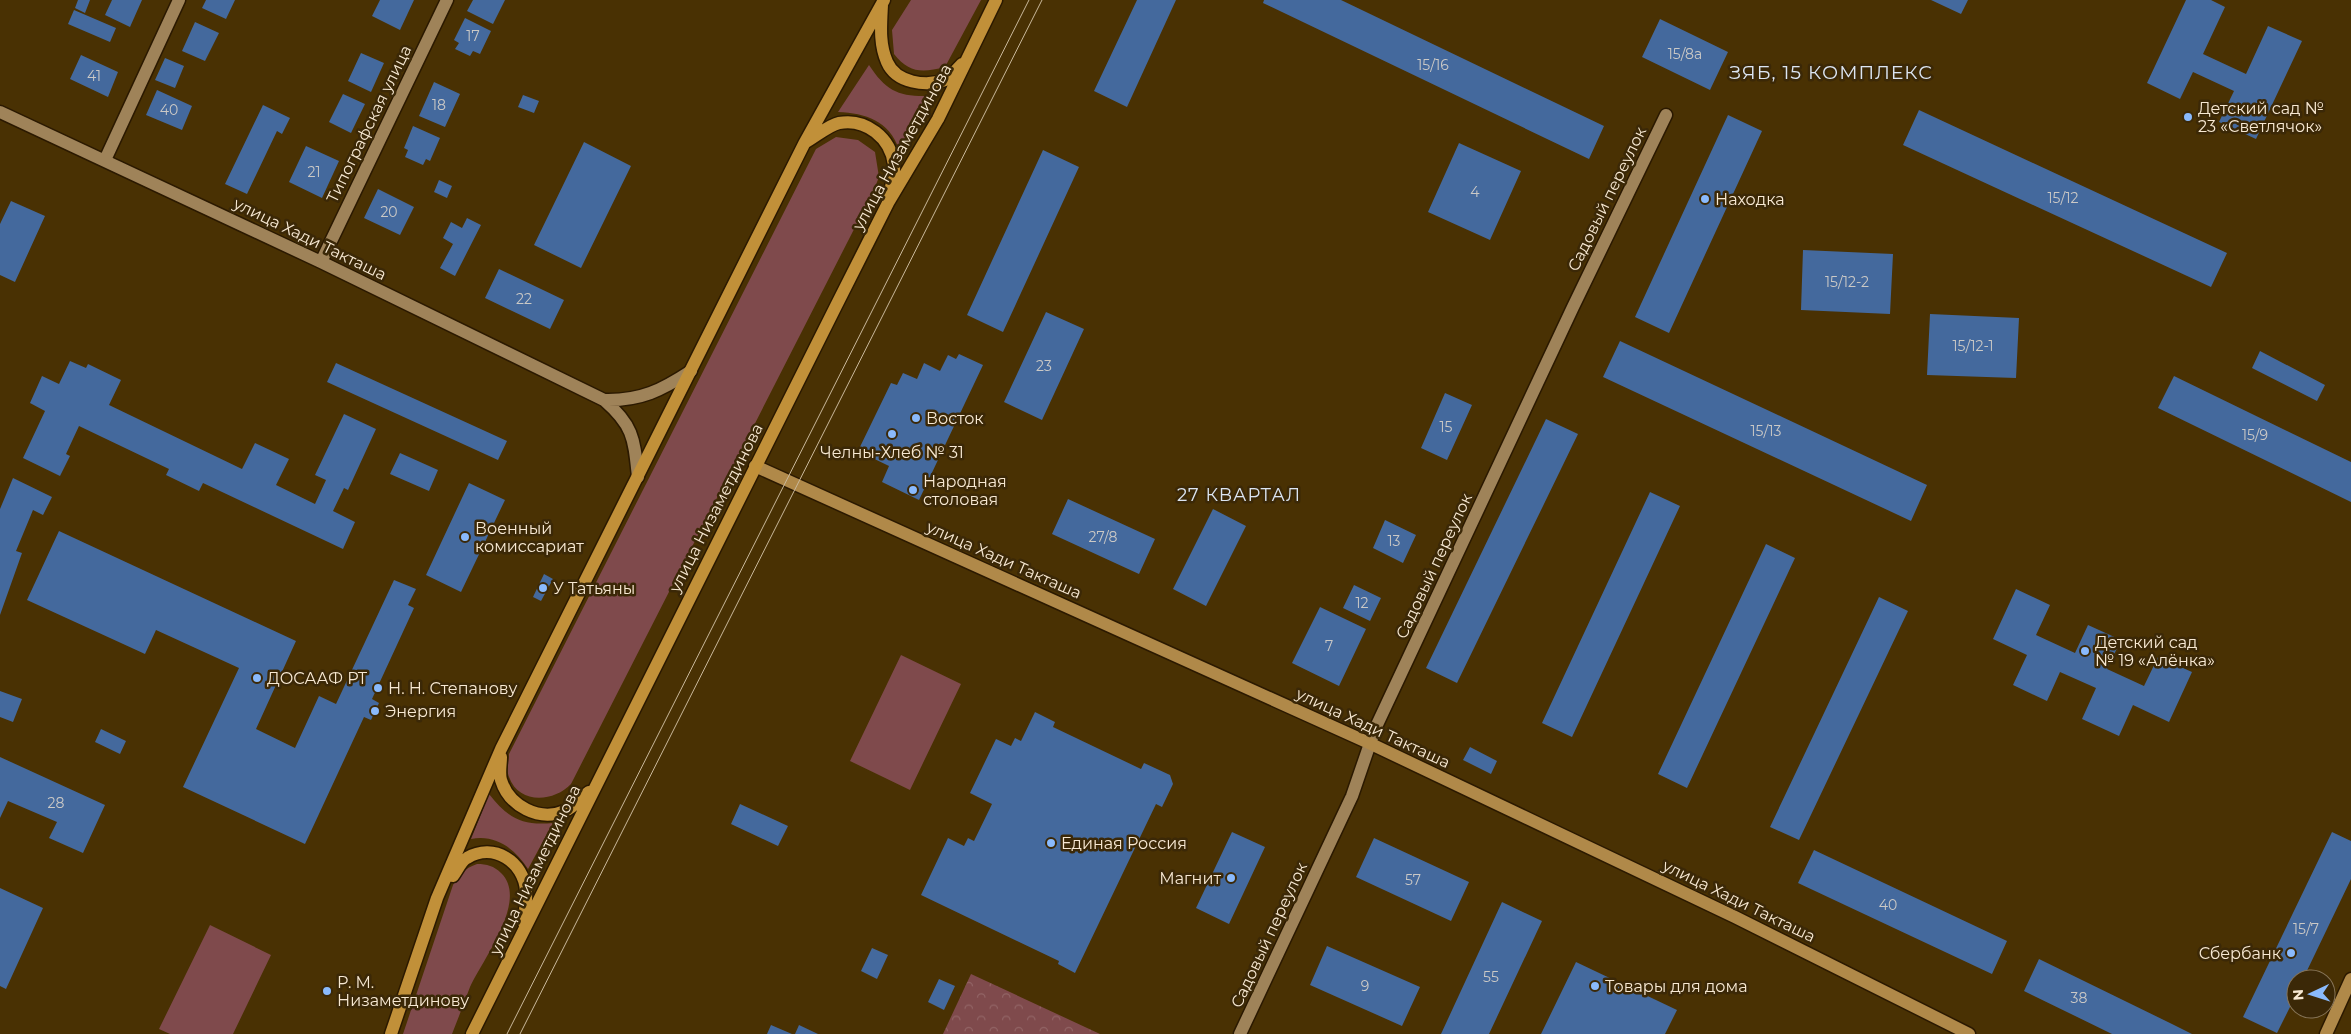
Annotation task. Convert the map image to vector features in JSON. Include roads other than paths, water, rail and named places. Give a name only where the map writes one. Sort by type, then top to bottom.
[{"type":"main road","name":"улица Низаметдинова","points":[[472,1034],[888,203],[938,118],[996,0]]},
{"type":"main road","points":[[883,1],[880,42],[887,64],[902,79],[924,83],[946,80],[969,58]]},
{"type":"main road","points":[[392,1034],[437,898],[501,749],[804,144],[883,1]]},
{"type":"main road","points":[[804,144],[838,123],[858,124],[876,131],[888,146],[894,166],[888,203]]},
{"type":"main road","name":"улица Хади Такташа","points":[[755,466],[1369,743],[1728,913],[1969,1034]]},
{"type":"main road","points":[[501,749],[500,778],[510,800],[528,811],[548,814],[566,811],[594,788]]},
{"type":"main road","points":[[437,898],[466,858],[486,852],[505,856],[520,870],[526,891],[523,930]]},
{"type":"main road","points":[[2326,1034],[2351,979]]},
{"type":"street","points":[[105,160],[179,0]]},
{"type":"street","name":"Типографская улица","points":[[321,262],[447,0]]},
{"type":"street","name":"улица Хади Такташа","points":[[0,112],[321,262],[604,400]]},
{"type":"street","name":"Садовый переулок","points":[[1240,1034],[1352,796],[1369,743],[1573,307],[1666,115]]},
{"type":"street","points":[[604,400],[622,401],[648,396],[691,371]]},
{"type":"street","points":[[604,400],[621,414],[631,432],[638,477]]},
{"type":"tram line","points":[[507,1034],[1029,0]]},
{"type":"tram line","points":[[520,1034],[1042,0]]},
{"type":"place","name":"Детский сад № 23 «Светлячок»","points":[[2188,117]]},
{"type":"place","name":"Находка","points":[[1705,199]]},
{"type":"place","name":"Восток","points":[[916,418]]},
{"type":"place","name":"Челны-Хлеб № 31","points":[[892,434]]},
{"type":"place","name":"Народная столовая","points":[[913,490]]},
{"type":"place","name":"Военный комиссариат","points":[[465,537]]},
{"type":"place","name":"У Татьяны","points":[[543,588]]},
{"type":"place","name":"Детский сад № 19 «Алёнка»","points":[[2085,651]]},
{"type":"place","name":"ДОСААФ РТ","points":[[257,678]]},
{"type":"place","name":"Н. Н. Степанову","points":[[378,688]]},
{"type":"place","name":"Энергия","points":[[375,711]]},
{"type":"place","name":"Единая Россия","points":[[1051,843]]},
{"type":"place","name":"Магнит","points":[[1231,878]]},
{"type":"place","name":"Сбербанк","points":[[2291,953]]},
{"type":"place","name":"Товары для дома","points":[[1595,986]]},
{"type":"place","name":"Р. М. Низаметдинову","points":[[327,991]]},
{"type":"district","name":"ЗЯБ, 15 КОМПЛЕКС","points":[[1831,72]]},
{"type":"district","name":"27 КВАРТАЛ","points":[[1239,495]]}]
